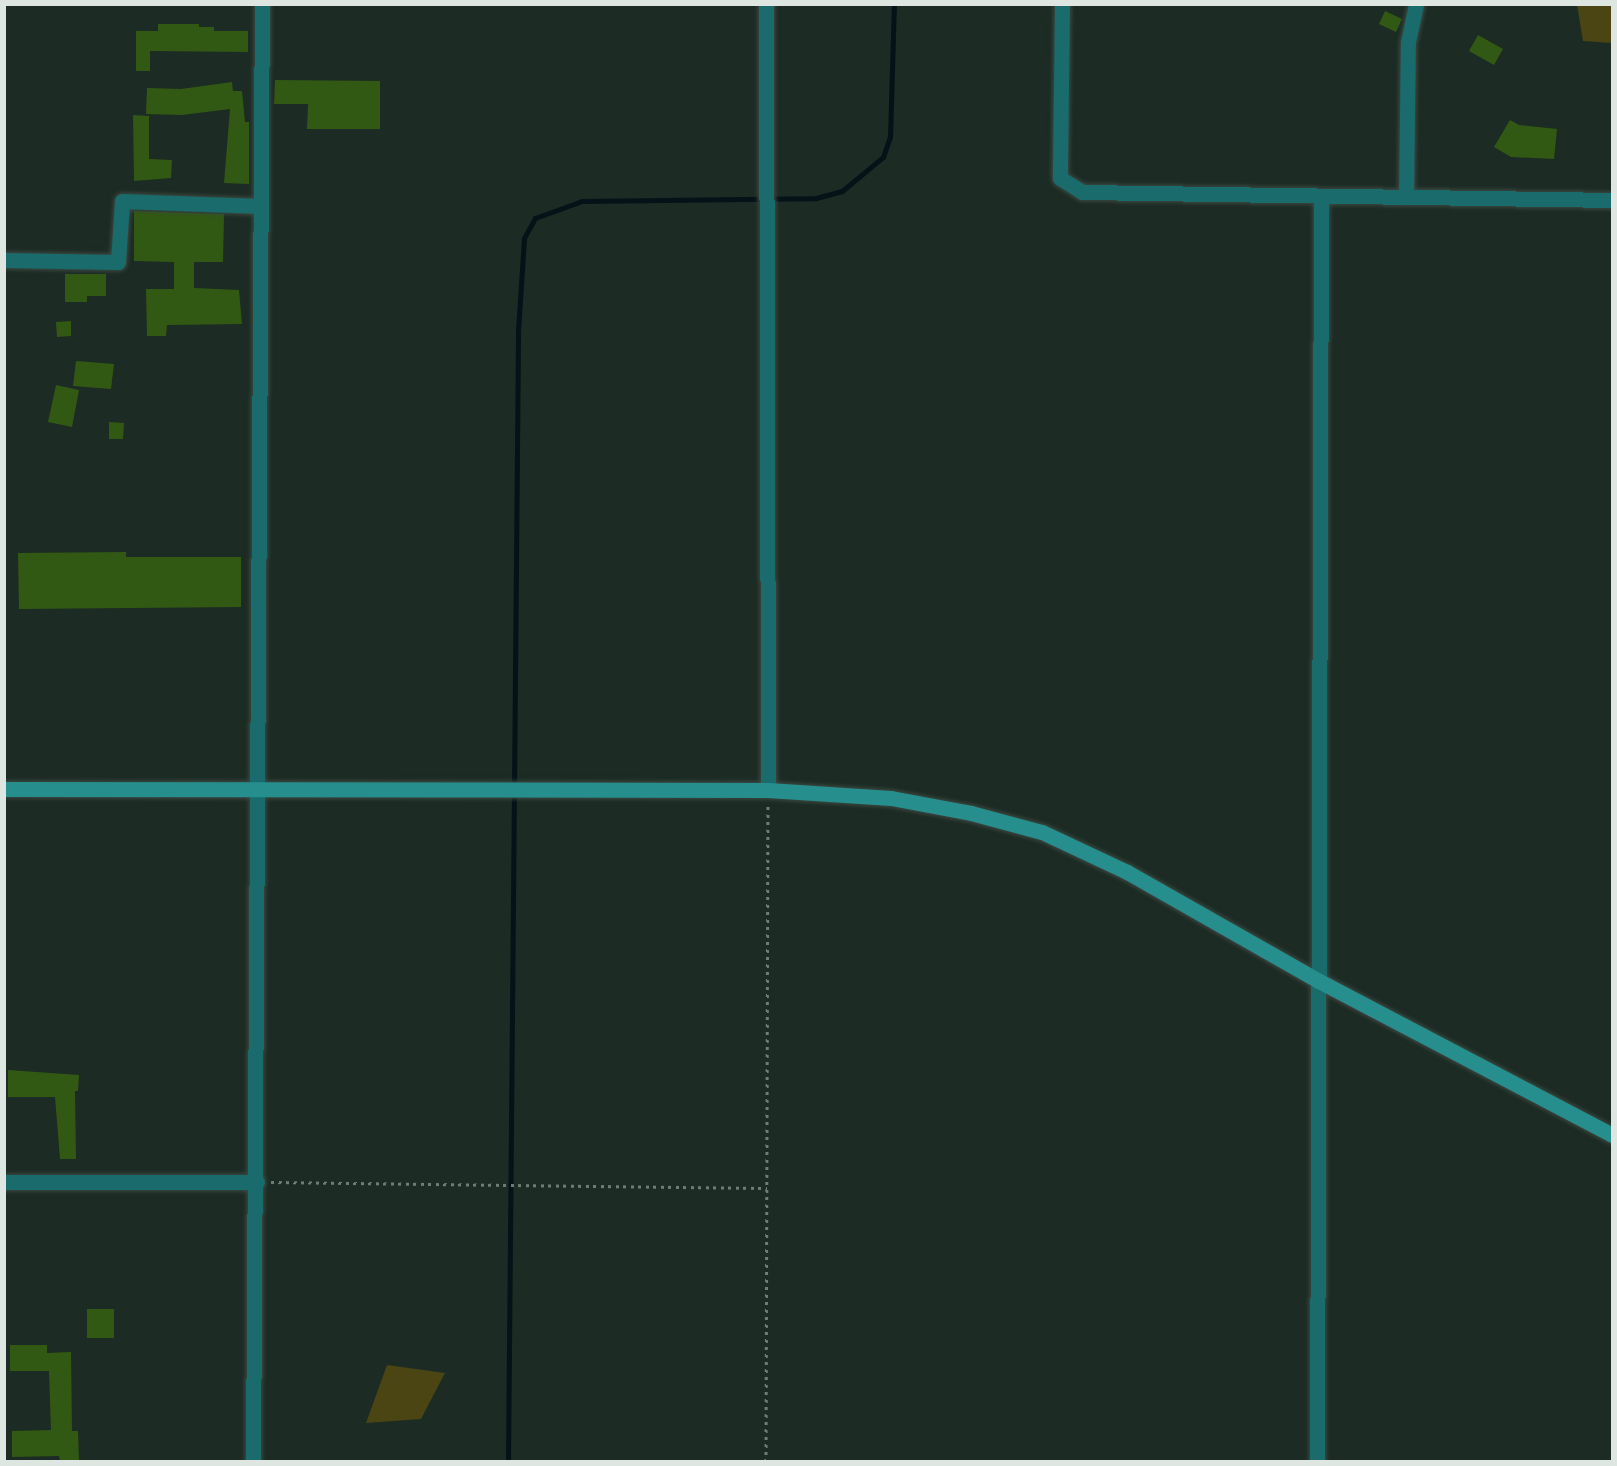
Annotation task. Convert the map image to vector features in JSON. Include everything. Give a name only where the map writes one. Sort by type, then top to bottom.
[{"type":"street","points":[[253,1461],[257,1182],[262,4]]},
{"type":"street","points":[[766,4],[768,790]]},
{"type":"street","points":[[1062,4],[1060,178],[1082,192],[1612,200]]},
{"type":"street","points":[[1406,197],[1408,53],[1416,4]]},
{"type":"street","points":[[1317,1461],[1321,196]]},
{"type":"street","points":[[4,260],[118,262],[122,201],[260,206]]},
{"type":"street","points":[[4,789],[768,790],[891,798],[1042,832],[1127,872],[1319,981],[1612,1135]]},
{"type":"street","points":[[4,1182],[257,1182]]},
{"type":"path","points":[[766,1461],[768,790]]},
{"type":"path","points":[[257,1182],[767,1188]]},
{"type":"shaded area","points":[[1577,5],[1612,5],[1612,43],[1583,41]]},
{"type":"shaded area","points":[[387,1365],[445,1373],[421,1419],[366,1423]]},
{"type":"building","points":[[1385,11],[1402,19],[1396,32],[1379,24]]},
{"type":"building","points":[[158,24],[199,24],[199,27],[214,27],[214,31],[248,31],[248,52],[150,51],[150,71],[136,71],[136,31],[158,31]]},
{"type":"building","points":[[1478,35],[1503,49],[1494,65],[1469,51]]},
{"type":"building","points":[[275,80],[380,81],[380,129],[307,129],[308,104],[274,104]]},
{"type":"building","points":[[232,82],[233,91],[242,91],[245,122],[249,122],[249,184],[224,183],[230,109],[182,115],[146,114],[147,88],[181,89]]},
{"type":"building","points":[[133,115],[149,116],[149,159],[172,160],[171,178],[134,181]]},
{"type":"building","points":[[1510,120],[1519,125],[1557,129],[1554,159],[1511,157],[1494,147]]},
{"type":"building","points":[[134,211],[224,214],[223,262],[194,262],[194,288],[239,290],[242,324],[167,325],[166,336],[147,336],[146,289],[174,289],[174,262],[134,261]]},
{"type":"building","points":[[65,274],[106,274],[106,296],[87,296],[87,302],[65,302]]},
{"type":"building","points":[[71,321],[71,336],[57,337],[56,322]]},
{"type":"building","points":[[76,361],[114,364],[111,389],[73,386]]},
{"type":"building","points":[[56,385],[79,390],[72,427],[48,422]]},
{"type":"building","points":[[109,422],[124,423],[123,439],[109,439]]},
{"type":"building","points":[[126,552],[126,557],[241,557],[241,607],[19,609],[18,553]]},
{"type":"building","points":[[8,1070],[79,1075],[78,1091],[75,1091],[76,1159],[60,1159],[55,1097],[8,1097]]},
{"type":"building","points":[[87,1309],[114,1309],[114,1338],[87,1338]]},
{"type":"building","points":[[10,1345],[47,1345],[47,1353],[71,1352],[72,1431],[78,1431],[79,1461],[60,1461],[59,1456],[12,1457],[12,1431],[51,1430],[49,1371],[10,1371]]},
{"type":"waterway","points":[[508,1462],[518,331],[524,238],[535,218],[582,201],[816,198],[842,191],[883,157],[890,137],[894,4]]}]
